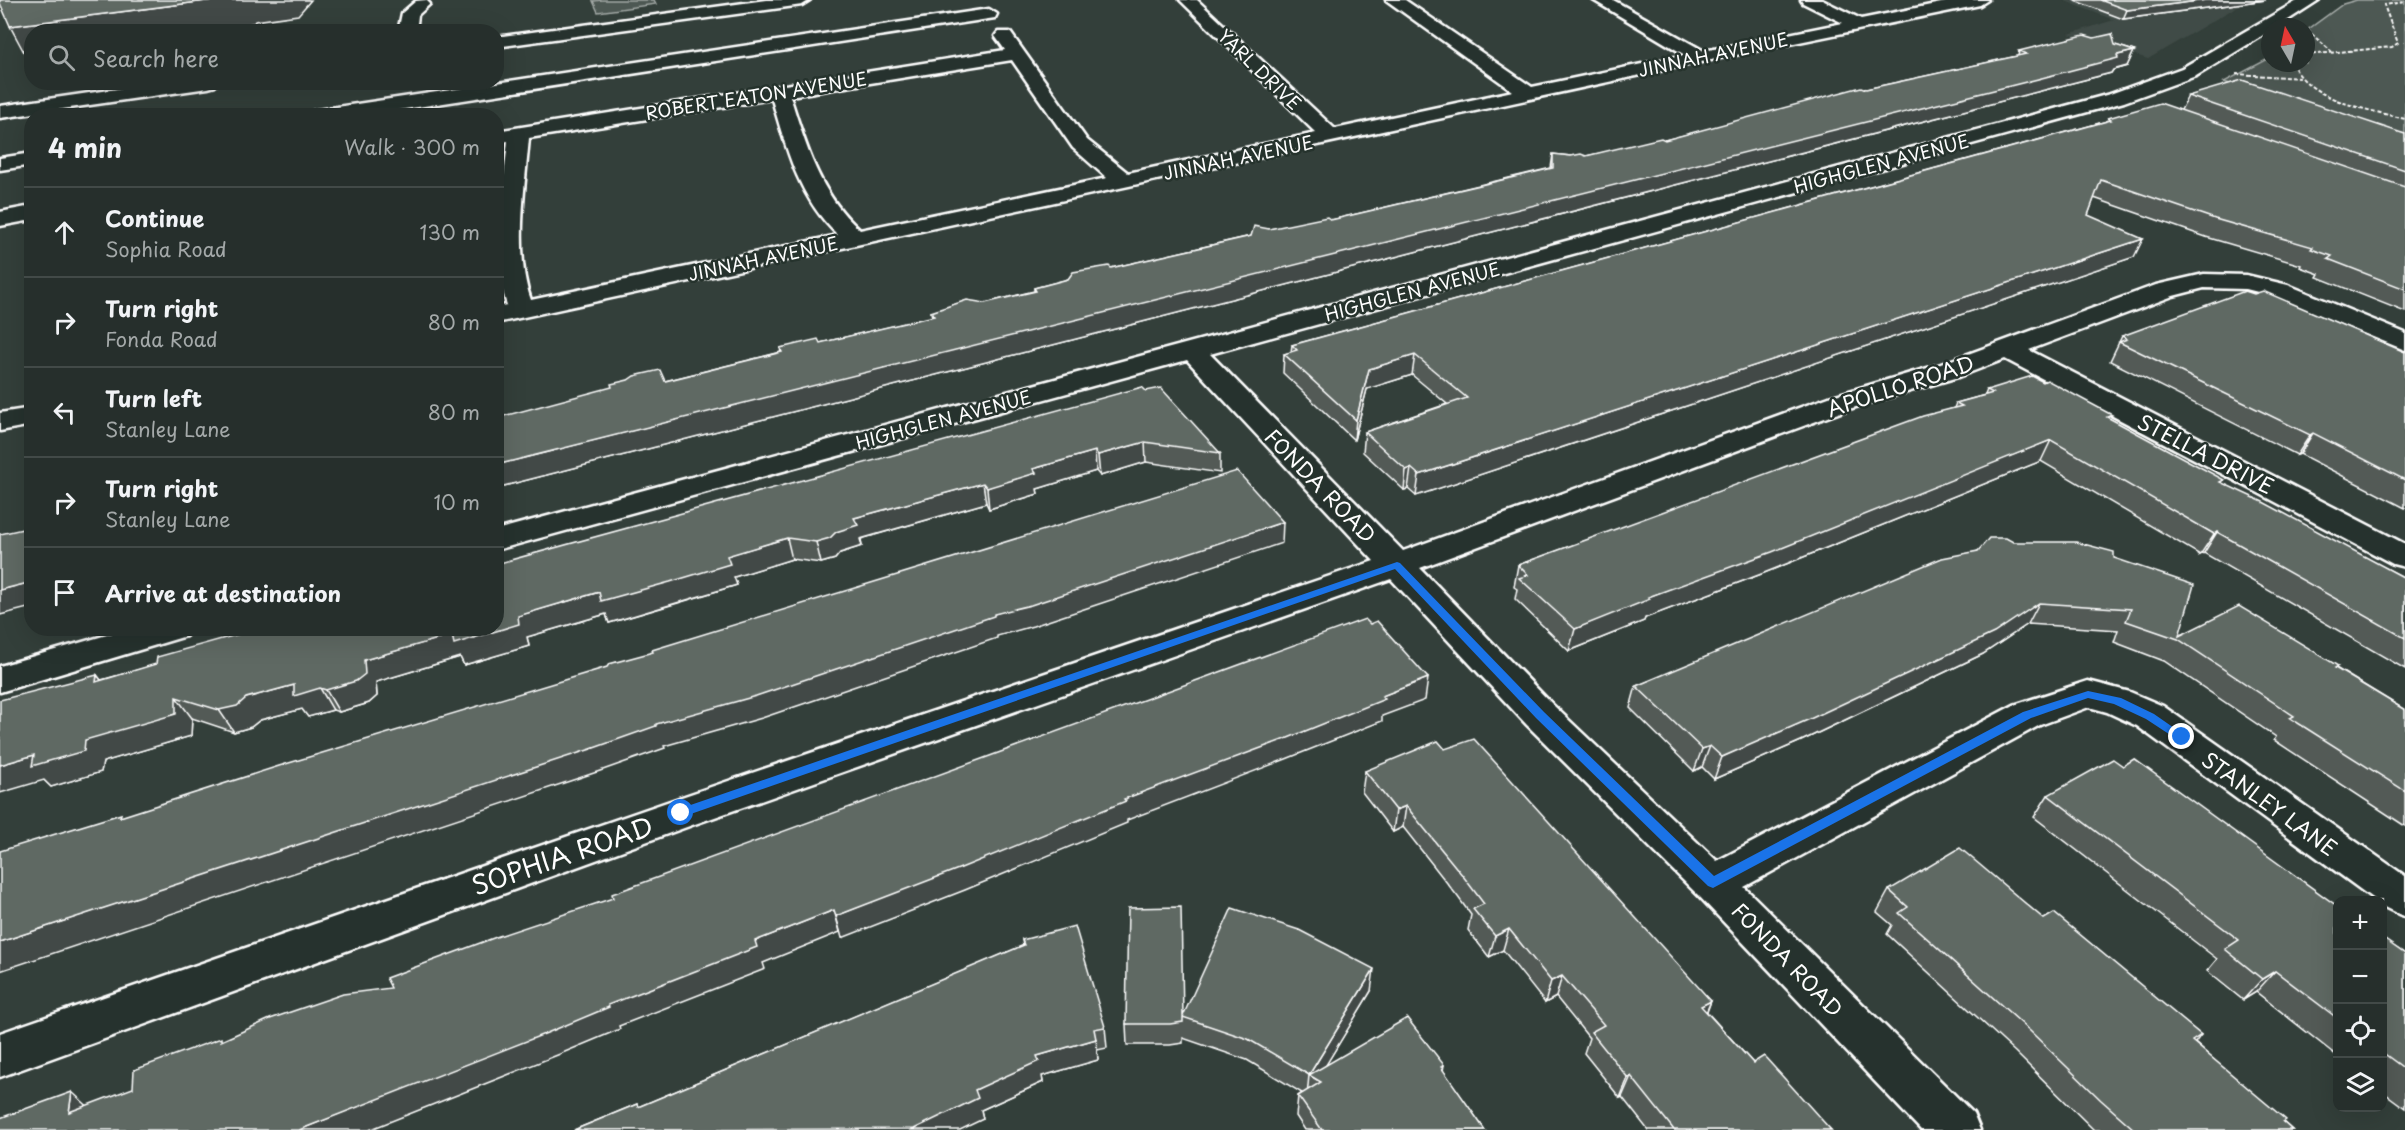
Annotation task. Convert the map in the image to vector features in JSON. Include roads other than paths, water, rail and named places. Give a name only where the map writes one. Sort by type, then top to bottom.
[{"type":"street","points":[[504,41],[802,0]]},
{"type":"street","name":"YARL DRIVE","points":[[1188,0],[1332,137]]},
{"type":"street","points":[[1394,0],[1529,94]]},
{"type":"street","points":[[1601,0],[1701,57]]},
{"type":"street","points":[[1809,0],[1858,24]]},
{"type":"street","name":"JINNAH AVENUE","points":[[504,313],[1701,57],[1980,0]]},
{"type":"street","name":"HIGHGLEN AVENUE","points":[[504,538],[2117,98],[2189,72],[2311,0]]},
{"type":"street","points":[[408,24],[410,13],[422,4]]},
{"type":"street","points":[[504,85],[985,7],[1080,144],[1124,181]]},
{"type":"street","name":"ROBERT EATON AVENUE","points":[[504,136],[1016,54]]},
{"type":"street","points":[[28,108],[153,90]]},
{"type":"street","points":[[366,108],[476,90]]},
{"type":"street","points":[[779,90],[806,178],[837,224],[855,238]]},
{"type":"street","points":[[2117,98],[2148,109]]},
{"type":"street","points":[[0,112],[24,109]]},
{"type":"street","points":[[519,133],[511,225],[513,285],[522,310]]},
{"type":"street","points":[[0,164],[24,160]]},
{"type":"street","points":[[0,219],[24,214]]},
{"type":"street","name":"APOLLO ROAD","points":[[1397,565],[1839,403],[1948,371],[2165,290],[2204,281],[2246,282],[2279,290],[2405,342]]},
{"type":"street","name":"STELLA DRIVE","points":[[2007,350],[2405,557]]},
{"type":"street","name":"FONDA ROAD","points":[[1193,351],[1540,715],[1713,883],[1955,1130]]},
{"type":"street","points":[[0,422],[24,418]]},
{"type":"street","name":"SOPHIA ROAD","points":[[0,1055],[669,817],[1397,565]]},
{"type":"street","points":[[0,679],[147,636]]},
{"type":"street","name":"STANLEY LANE","points":[[1713,883],[2027,715],[2088,694],[2117,701],[2150,716],[2405,899]]}]
